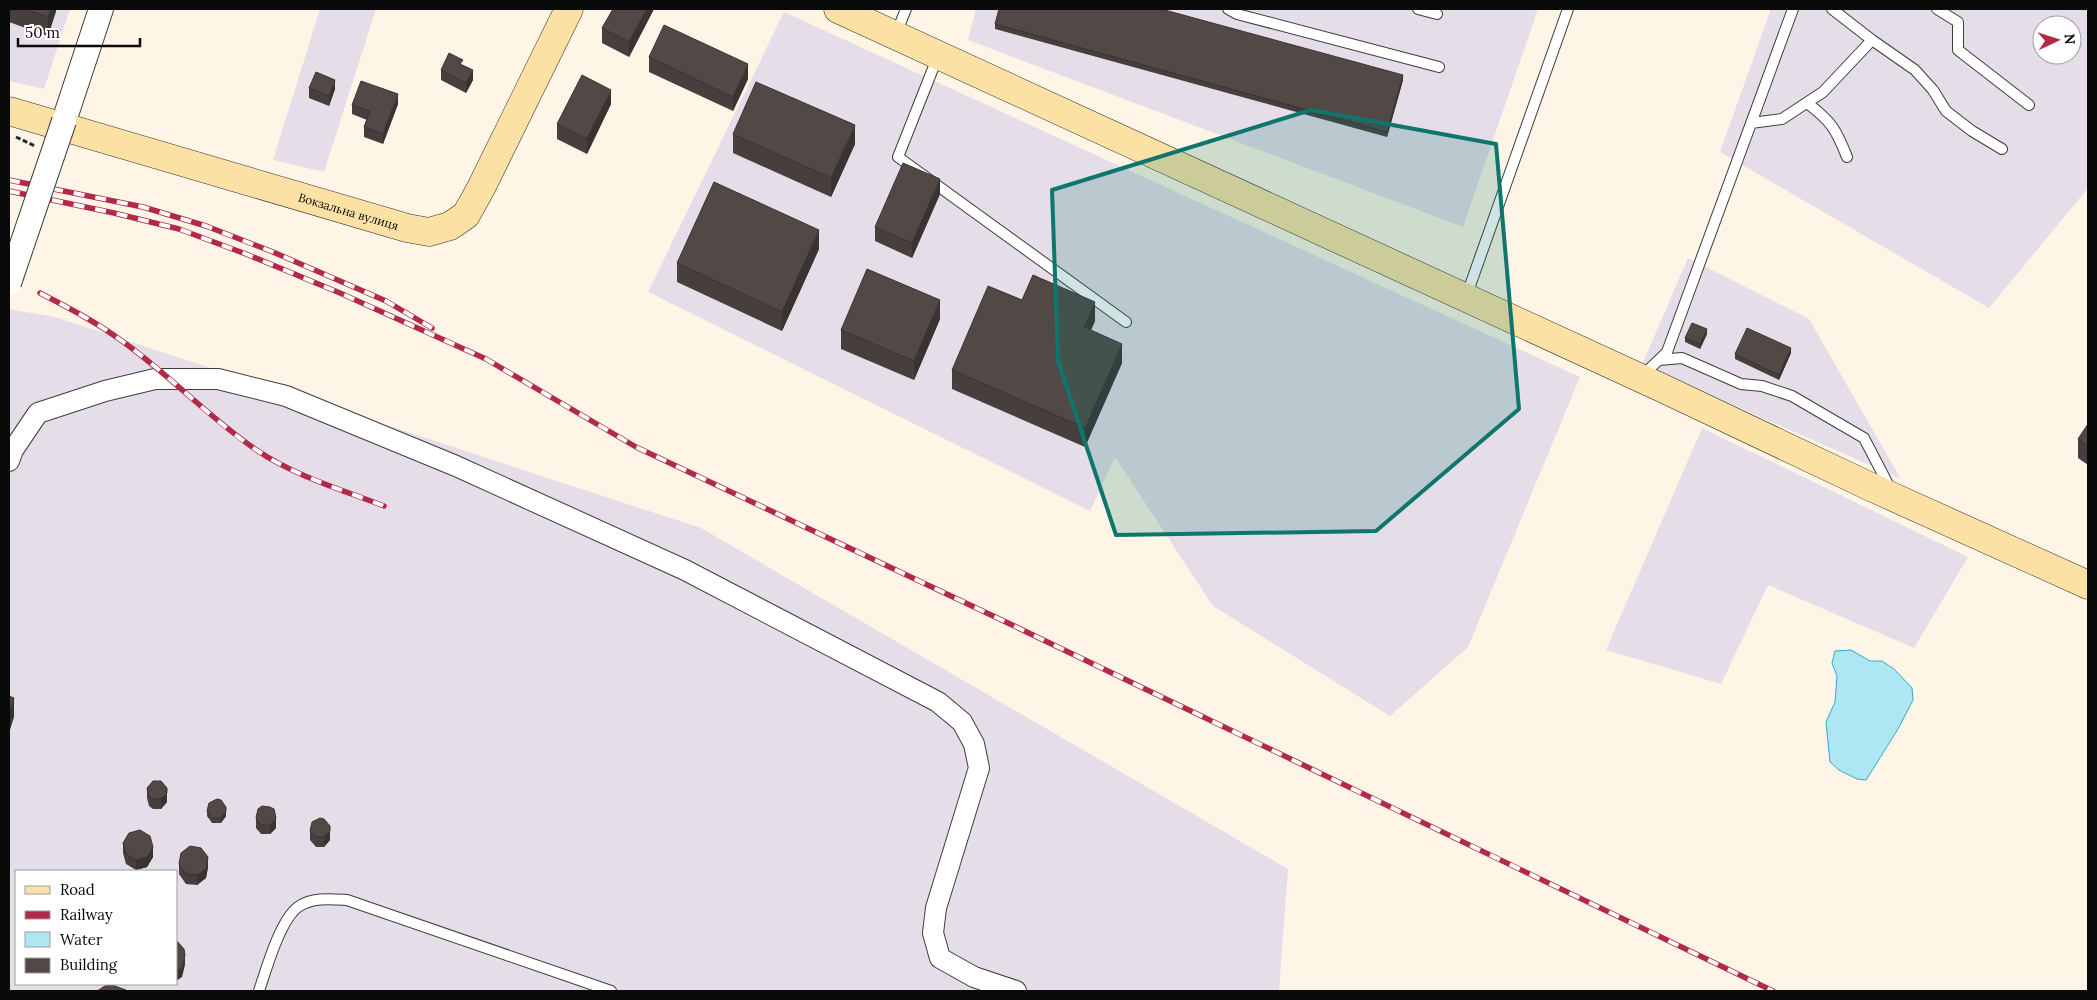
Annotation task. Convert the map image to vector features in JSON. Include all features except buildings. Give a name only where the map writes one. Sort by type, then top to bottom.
[{"type":"main road","name":"Вокзальна вулиця","points":[[9,110],[407,228],[429,232],[450,226],[466,215],[569,9]]},
{"type":"main road","points":[[838,9],[1466,298],[1650,369],[1897,499],[2087,583]]},
{"type":"street","points":[[9,283],[101,9]]},
{"type":"street","points":[[9,461],[13,450],[38,413],[105,391],[155,379],[218,380],[286,396],[456,466],[685,570],[938,702],[962,722],[974,744],[979,768],[936,908],[933,933],[940,958],[974,977],[1016,991]]},
{"type":"lane","points":[[896,35],[906,9]]},
{"type":"lane","points":[[1228,9],[1238,14],[1438,67]]},
{"type":"lane","points":[[1418,9],[1437,14]]},
{"type":"lane","points":[[1466,298],[1568,9]]},
{"type":"lane","points":[[1650,369],[1667,352],[1793,9]]},
{"type":"lane","points":[[1832,9],[1915,70],[1933,90],[1946,110],[1972,131],[2002,149]]},
{"type":"lane","points":[[1937,9],[1958,22],[1958,50],[2029,105]]},
{"type":"lane","points":[[1751,122],[1782,119],[1807,103],[1823,92],[1872,40]]},
{"type":"lane","points":[[938,55],[898,157],[1126,322]]},
{"type":"lane","points":[[1807,103],[1826,118],[1838,134],[1847,157]]},
{"type":"lane","points":[[1650,369],[1682,358],[1741,384],[1762,386],[1792,396],[1864,438],[1885,480],[1897,499]]},
{"type":"lane","points":[[259,991],[285,924],[298,907],[322,899],[347,900],[611,991]]},
{"type":"path","points":[[9,134],[36,146]]},
{"type":"highlighted area","points":[[1311,110],[1496,144],[1519,409],[1376,531],[1116,535],[1058,361],[1052,190]]},
{"type":"shaded area","points":[[9,9],[70,9],[44,89],[9,81]]},
{"type":"shaded area","points":[[320,9],[376,9],[324,172],[273,160]]},
{"type":"shaded area","points":[[976,9],[1538,9],[1463,227],[968,40]]},
{"type":"shaded area","points":[[1771,9],[2088,9],[2088,188],[1989,308],[1720,152]]},
{"type":"shaded area","points":[[784,12],[1580,377],[1468,647],[1390,716],[1213,606],[1115,457],[1090,511],[648,292]]},
{"type":"shaded area","points":[[1688,258],[1809,319],[1901,479],[1642,365]]},
{"type":"shaded area","points":[[9,309],[55,317],[701,528],[1288,869],[1279,991],[9,991]]},
{"type":"shaded area","points":[[1702,428],[1968,557],[1914,648],[1768,585],[1721,684],[1606,650]]},
{"type":"water","points":[[1851,650],[1870,661],[1882,661],[1894,669],[1912,688],[1913,700],[1898,729],[1866,780],[1857,779],[1839,770],[1830,762],[1826,722],[1835,702],[1837,676],[1832,663],[1835,651]]},
{"type":"railway","points":[[9,180],[143,207],[206,226],[273,252],[386,301],[432,328]]},
{"type":"railway","points":[[9,191],[179,229],[246,254],[340,293],[486,359],[636,447],[1008,623],[1773,991]]},
{"type":"railway","points":[[40,293],[92,321],[122,341],[157,368],[223,425],[272,460],[303,475],[384,506]]}]
